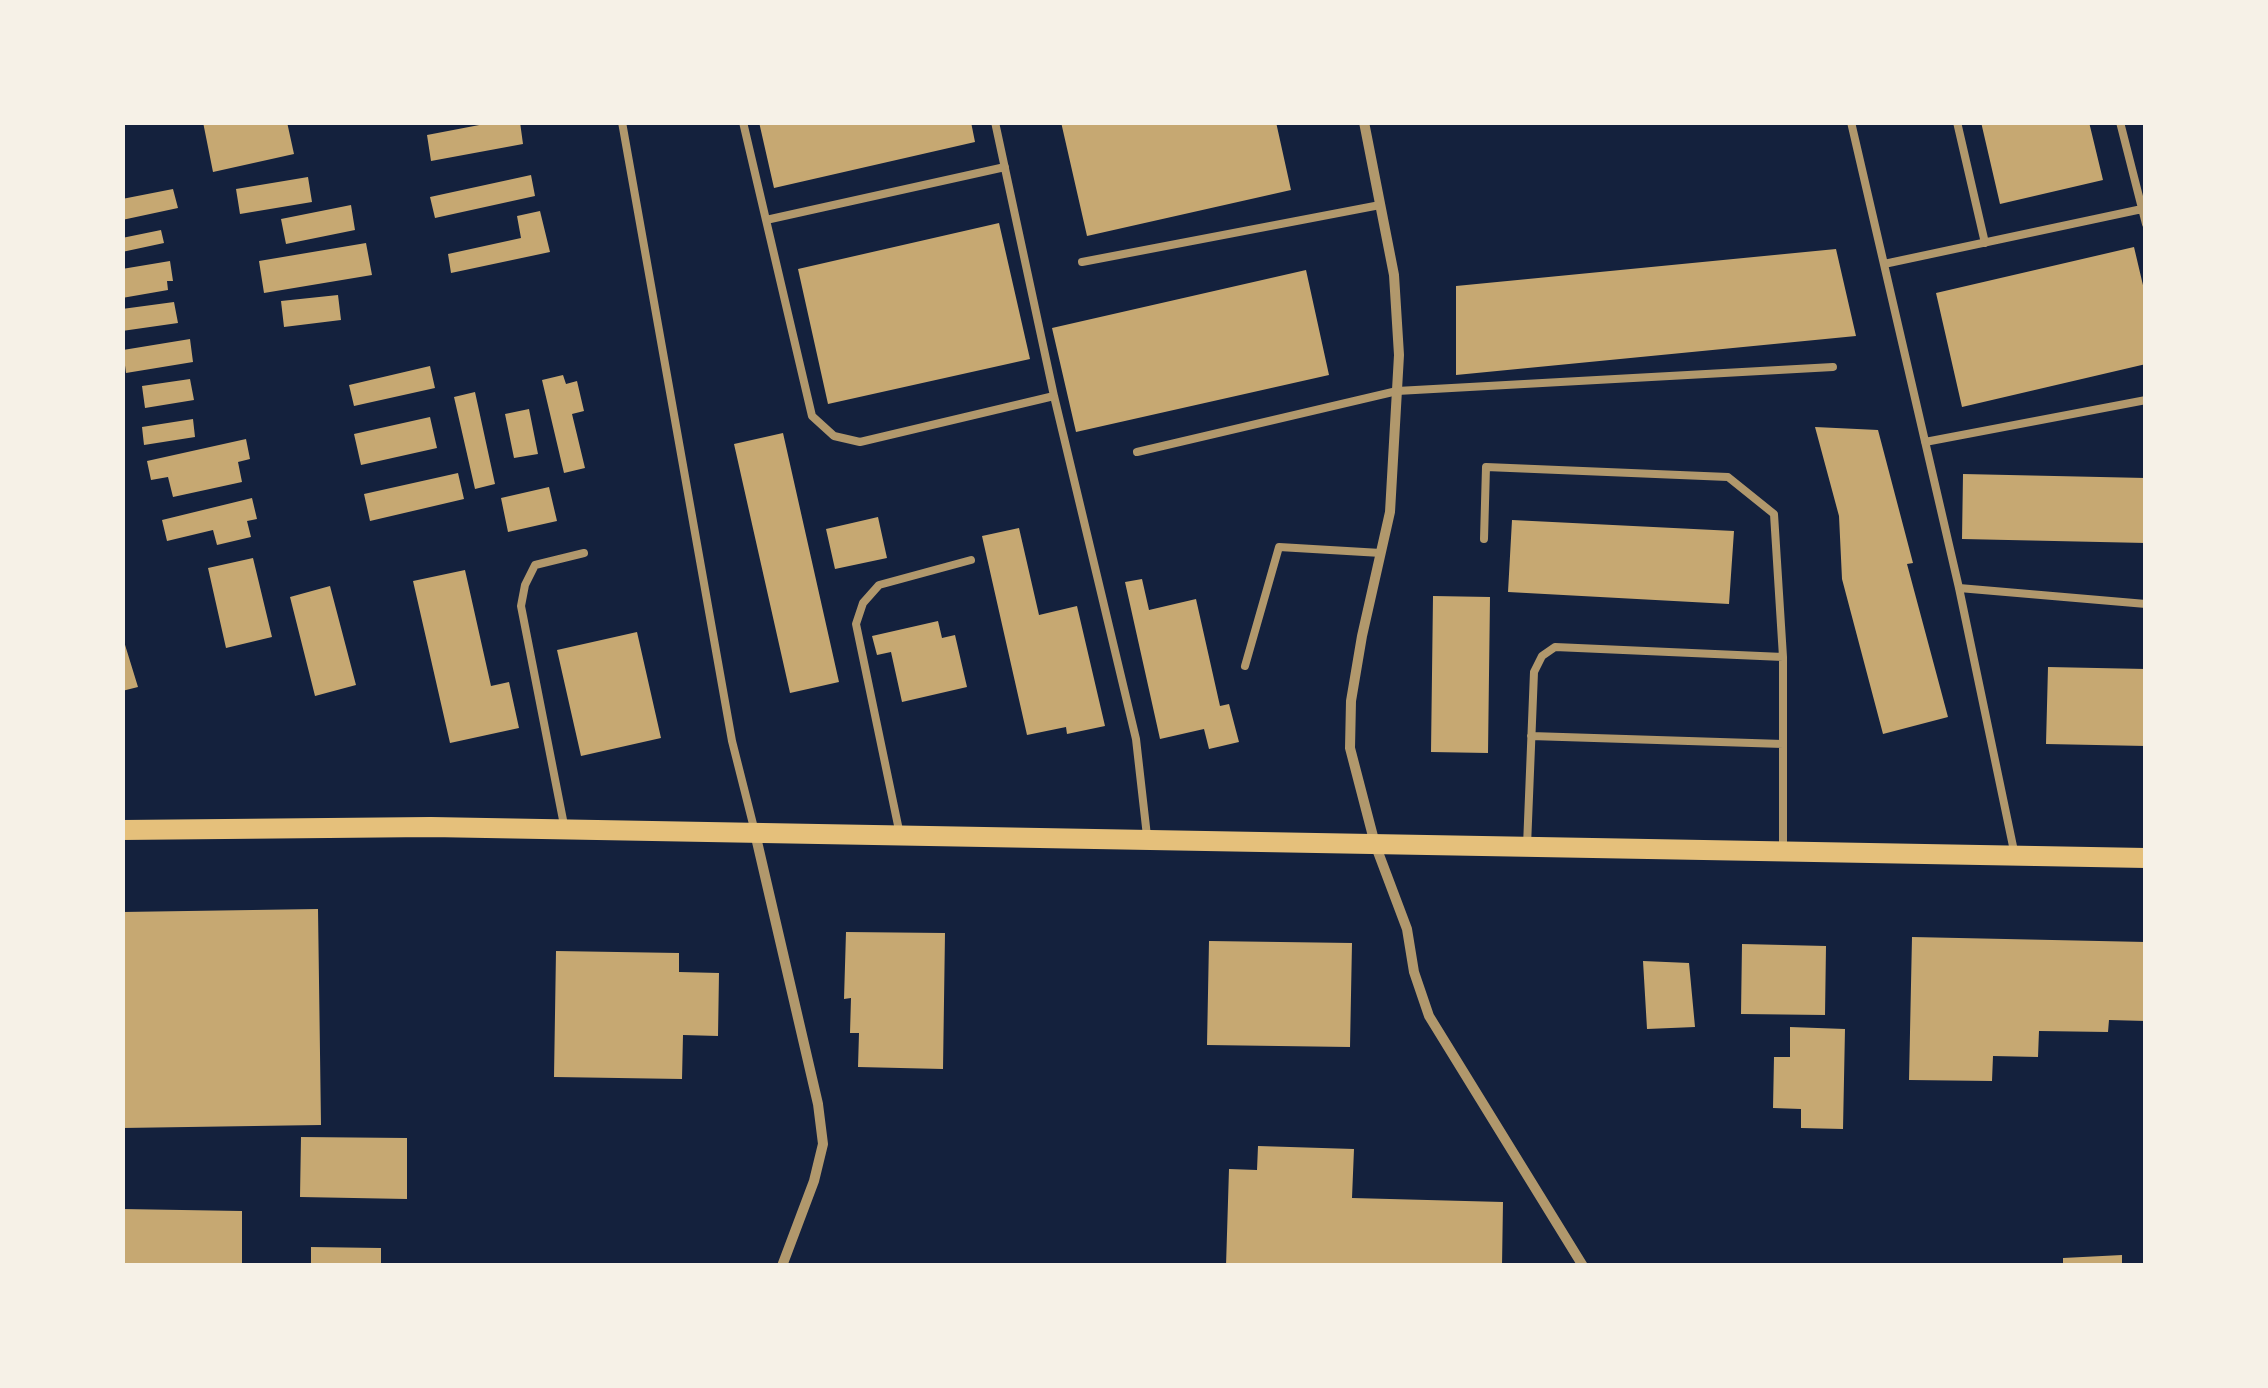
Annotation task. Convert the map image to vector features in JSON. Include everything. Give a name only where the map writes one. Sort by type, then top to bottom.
[{"type":"main road","points":[[122,830],[286,826],[755,832],[2146,858]]},
{"type":"street","points":[[1364,122],[1394,274],[1399,354],[1390,512],[1354,685],[1350,748],[1376,844],[1406,929],[1428,1016],[1583,1266]]},
{"type":"street","points":[[755,832],[824,1144],[782,1266]]},
{"type":"lane","points":[[622,122],[732,741],[755,832]]},
{"type":"lane","points":[[743,122],[812,416],[834,436],[860,442],[1054,396]]},
{"type":"lane","points":[[995,122],[1054,396],[1136,739],[1148,840]]},
{"type":"lane","points":[[1851,122],[1959,588],[2015,856]]},
{"type":"lane","points":[[1956,122],[1985,243]]},
{"type":"lane","points":[[2120,122],[2146,224]]},
{"type":"lane","points":[[766,220],[1005,167]]},
{"type":"lane","points":[[1082,262],[1380,205]]},
{"type":"lane","points":[[1884,264],[2142,209]]},
{"type":"lane","points":[[1137,452],[1397,391],[1832,367]]},
{"type":"lane","points":[[1925,442],[2146,400]]},
{"type":"lane","points":[[1484,539],[1486,467],[1728,477],[1774,514],[1782,657],[1783,852]]},
{"type":"lane","points":[[1244,666],[1279,547],[1381,553]]},
{"type":"lane","points":[[565,830],[521,606],[525,584],[536,565],[584,553]]},
{"type":"lane","points":[[900,835],[856,624],[863,603],[880,585],[971,560]]},
{"type":"lane","points":[[1959,588],[2146,604]]},
{"type":"lane","points":[[1527,847],[1534,672],[1542,656],[1555,646],[1782,657]]},
{"type":"lane","points":[[1531,736],[1783,744]]},
{"type":"building","points":[[203,122],[287,122],[294,154],[213,172]]},
{"type":"building","points":[[495,122],[520,122],[523,144],[431,161],[427,135]]},
{"type":"building","points":[[759,122],[971,122],[975,142],[774,188]]},
{"type":"building","points":[[1061,122],[1276,122],[1291,190],[1087,236]]},
{"type":"building","points":[[1981,122],[2089,122],[2103,180],[2000,204]]},
{"type":"building","points":[[531,175],[535,196],[435,218],[430,197]]},
{"type":"building","points":[[308,177],[312,202],[240,214],[236,189]]},
{"type":"building","points":[[173,189],[178,208],[122,220],[122,199]]},
{"type":"building","points":[[351,205],[355,230],[286,244],[281,219]]},
{"type":"building","points":[[540,211],[550,252],[451,273],[448,254],[521,238],[517,216]]},
{"type":"building","points":[[999,223],[1030,359],[828,404],[798,269]]},
{"type":"building","points":[[161,230],[164,243],[122,252],[122,238]]},
{"type":"building","points":[[366,243],[372,275],[264,293],[259,261]]},
{"type":"building","points":[[2134,247],[2146,298],[2146,364],[1962,407],[1936,293]]},
{"type":"building","points":[[1836,249],[1856,336],[1456,375],[1456,286]]},
{"type":"building","points":[[170,261],[173,281],[167,281],[168,290],[122,298],[122,269]]},
{"type":"building","points":[[1306,270],[1329,375],[1076,432],[1052,328]]},
{"type":"building","points":[[338,295],[341,320],[284,327],[281,301]]},
{"type":"building","points":[[174,302],[178,323],[122,331],[122,309]]},
{"type":"building","points":[[190,339],[193,362],[126,373],[123,350]]},
{"type":"building","points":[[430,366],[435,388],[354,406],[349,385]]},
{"type":"building","points":[[563,375],[566,384],[577,381],[584,411],[572,414],[585,468],[564,473],[542,380]]},
{"type":"building","points":[[190,379],[194,400],[145,408],[142,386]]},
{"type":"building","points":[[475,392],[495,484],[475,489],[454,397]]},
{"type":"building","points":[[529,409],[538,454],[514,458],[505,414]]},
{"type":"building","points":[[430,417],[437,448],[361,465],[354,434]]},
{"type":"building","points":[[193,419],[195,437],[144,445],[142,427]]},
{"type":"building","points":[[1815,427],[1878,430],[1913,563],[1907,564],[1948,717],[1883,734],[1842,579],[1839,516]]},
{"type":"building","points":[[783,433],[839,682],[790,693],[734,444]]},
{"type":"building","points":[[246,439],[250,459],[238,462],[242,482],[173,497],[168,477],[151,480],[147,461]]},
{"type":"building","points":[[458,473],[464,499],[370,521],[364,494]]},
{"type":"building","points":[[1963,474],[2146,478],[2146,543],[1962,539]]},
{"type":"building","points":[[549,487],[557,521],[508,532],[501,498]]},
{"type":"building","points":[[252,498],[257,519],[247,521],[251,537],[217,545],[213,530],[167,541],[162,520]]},
{"type":"building","points":[[878,517],[887,558],[835,569],[826,529]]},
{"type":"building","points":[[1512,520],[1734,531],[1729,604],[1508,592]]},
{"type":"building","points":[[1019,528],[1039,615],[1077,606],[1105,726],[1067,734],[1066,727],[1027,735],[982,536]]},
{"type":"building","points":[[253,558],[272,637],[226,648],[208,568]]},
{"type":"building","points":[[465,570],[491,686],[509,682],[519,728],[450,743],[413,581]]},
{"type":"building","points":[[1142,579],[1149,610],[1196,599],[1220,706],[1229,704],[1239,742],[1209,749],[1204,729],[1160,739],[1125,582]]},
{"type":"building","points":[[330,586],[356,685],[315,696],[290,597]]},
{"type":"building","points":[[1433,596],[1490,597],[1488,753],[1431,752]]},
{"type":"building","points":[[938,621],[942,638],[955,635],[967,687],[902,702],[891,652],[877,655],[872,636]]},
{"type":"building","points":[[637,632],[661,738],[581,756],[557,650]]},
{"type":"building","points":[[122,635],[138,687],[122,691]]},
{"type":"building","points":[[2048,667],[2146,669],[2146,746],[2046,744]]},
{"type":"building","points":[[318,909],[321,1125],[122,1128],[122,912]]},
{"type":"building","points":[[846,932],[945,933],[943,1069],[858,1067],[859,1033],[850,1033],[851,998],[844,999]]},
{"type":"building","points":[[1912,937],[2146,942],[2146,1021],[2109,1020],[2108,1032],[2039,1031],[2038,1057],[1993,1056],[1992,1081],[1909,1080]]},
{"type":"building","points":[[1209,941],[1352,943],[1350,1047],[1207,1045]]},
{"type":"building","points":[[1742,944],[1826,946],[1825,1015],[1741,1014]]},
{"type":"building","points":[[556,951],[679,953],[679,972],[719,973],[718,1036],[683,1035],[682,1079],[554,1077]]},
{"type":"building","points":[[1643,961],[1689,963],[1695,1027],[1647,1029]]},
{"type":"building","points":[[1790,1027],[1845,1029],[1843,1129],[1801,1128],[1801,1109],[1773,1108],[1774,1057],[1790,1057]]},
{"type":"building","points":[[301,1137],[407,1138],[407,1199],[300,1197]]},
{"type":"building","points":[[1258,1146],[1354,1149],[1352,1198],[1503,1202],[1502,1266],[1226,1266],[1229,1169],[1257,1170]]},
{"type":"building","points":[[122,1209],[242,1211],[242,1266],[122,1266]]},
{"type":"building","points":[[311,1247],[381,1248],[381,1266],[311,1266]]},
{"type":"building","points":[[2122,1255],[2122,1266],[2063,1266],[2063,1258]]}]
